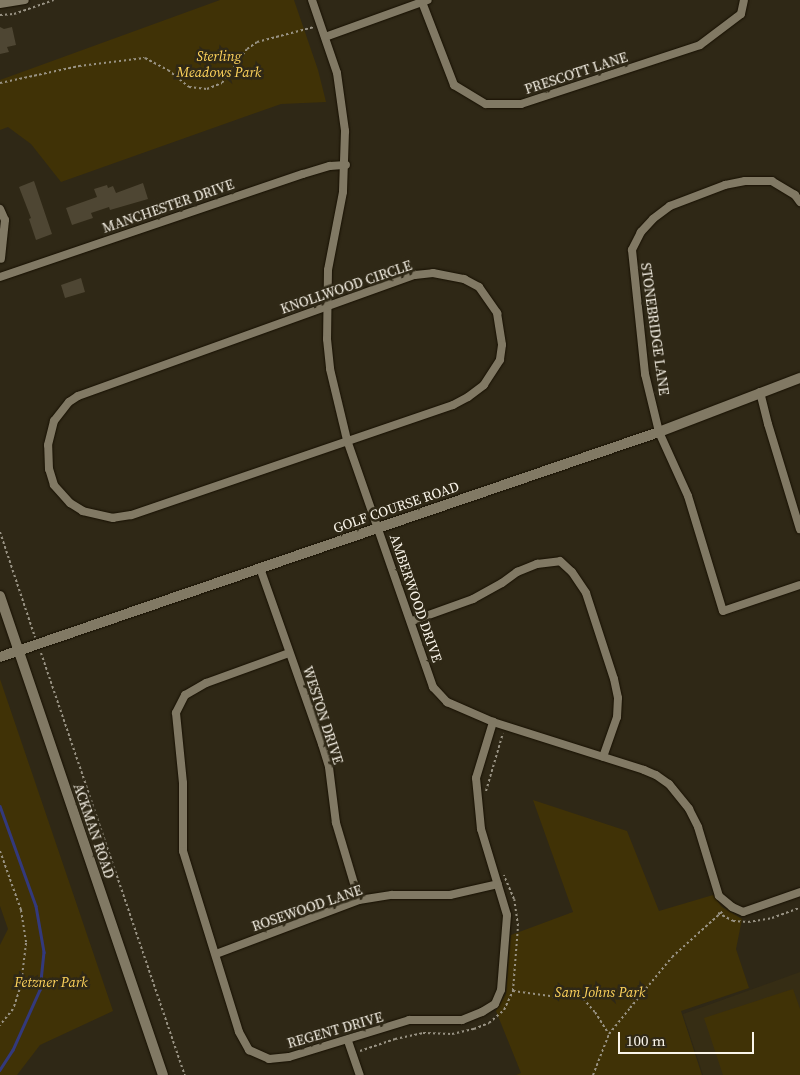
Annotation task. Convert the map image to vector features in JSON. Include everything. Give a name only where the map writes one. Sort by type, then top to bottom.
[{"type":"street","points":[[0,4],[25,0]]},
{"type":"street","name":"AMBERWOOD DRIVE","points":[[312,0],[337,73],[343,104],[346,165],[339,223],[328,270],[326,339],[330,369],[348,440],[412,621],[433,687],[447,702],[493,722],[656,775],[669,784],[689,809],[698,827],[719,896],[732,907]]},
{"type":"street","name":"PRESCOTT LANE","points":[[425,1],[454,85],[486,104],[521,104],[700,45],[742,14],[744,0]]},
{"type":"street","points":[[325,37],[425,1]]},
{"type":"street","name":"MANCHESTER DRIVE","points":[[4,276],[302,174],[330,166],[346,165]]},
{"type":"street","name":"STONEBRIDGE LANE","points":[[800,202],[795,195],[772,182],[745,180],[670,206],[653,218],[641,232],[632,250],[646,374],[659,432],[688,496],[723,611],[800,585]]},
{"type":"street","points":[[0,209],[5,220],[1,258],[4,276]]},
{"type":"street","name":"KNOLLWOOD CIRCLE","points":[[433,273],[464,279],[479,287],[497,313],[501,328],[502,345],[500,360],[484,385],[453,405],[131,515],[113,518],[83,511],[70,503],[54,485],[49,469],[48,445],[54,421],[69,402],[78,396],[327,306],[415,275],[433,273]]},
{"type":"street","name":"GOLF COURSE ROAD","points":[[0,657],[659,432],[800,378]]},
{"type":"street","points":[[760,392],[800,529]]},
{"type":"street","points":[[412,621],[473,600],[502,584],[517,572],[537,564],[560,561],[572,572],[586,593],[614,679],[618,698],[617,717],[603,757]]},
{"type":"street","name":"WESTON DRIVE","points":[[260,568],[289,653],[307,697],[327,759],[336,823],[360,900]]},
{"type":"street","name":"ACKMAN ROAD","points":[[0,596],[163,1075]]},
{"type":"street","name":"REGENT DRIVE","points":[[289,653],[206,682],[186,695],[176,713],[183,783],[183,851],[195,896],[216,954],[239,1032],[249,1050],[269,1059],[289,1057],[339,1041],[348,1041],[409,1020],[462,1020],[482,1012],[495,1004],[502,990],[507,940],[507,915],[481,829],[476,778],[493,722]]},
{"type":"street","name":"ROSEWOOD LANE","points":[[216,954],[360,900],[392,896],[450,895],[498,884]]},
{"type":"street","points":[[732,907],[743,912],[800,892]]},
{"type":"street","points":[[348,1041],[360,1075]]},
{"type":"path","points":[[0,83],[79,66],[145,58],[168,70],[189,87],[207,89],[222,83],[247,50],[257,42],[321,25]]},
{"type":"path","points":[[0,532],[185,1075]]},
{"type":"path","points":[[486,792],[487,783],[505,726]]},
{"type":"path","points":[[0,851],[21,910],[26,943],[21,985],[13,1009],[0,1025]]},
{"type":"path","points":[[353,1054],[395,1039],[422,1033],[452,1034],[489,1024],[504,1010],[513,991],[518,926],[514,899],[504,874]]},
{"type":"path","points":[[593,1075],[609,1034],[637,999],[672,957],[718,913],[732,907]]},
{"type":"path","points":[[718,913],[733,921],[748,922],[772,918],[800,908]]},
{"type":"path","points":[[513,991],[558,997],[607,994],[637,999]]},
{"type":"path","points":[[580,995],[595,1012],[609,1034]]},
{"type":"shaded area","points":[[800,972],[800,1075],[703,1075],[683,1014]]},
{"type":"green space","name":"Sterling Meadows Park","points":[[220,0],[294,0],[318,70],[326,102],[281,104],[61,182],[31,144],[8,127],[0,130],[0,80]]},
{"type":"green space","name":"Fetzner Park","points":[[0,679],[113,1011],[40,1045],[17,1075],[0,1075],[0,945],[8,929],[0,906]]},
{"type":"green space","name":"Sam Johns Park","points":[[533,800],[627,831],[659,911],[713,895],[722,907],[742,919],[736,949],[749,988],[681,1011],[702,1075],[516,1075],[521,1073],[496,1011],[506,994],[511,935],[573,912]]},
{"type":"green space","points":[[793,989],[800,1009],[800,1075],[723,1075],[704,1018]]},
{"type":"building","points":[[0,27],[4,29],[12,27],[16,45],[7,47],[9,52],[0,54]]},
{"type":"building","points":[[34,181],[52,234],[36,240],[29,219],[31,218],[19,187]]},
{"type":"building","points":[[143,183],[148,199],[110,210],[109,207],[91,213],[93,218],[72,225],[66,208],[97,197],[94,189],[107,185],[108,188],[113,186],[116,193]]},
{"type":"building","points":[[81,278],[85,292],[65,298],[61,285]]},
{"type":"waterway","points":[[0,806],[36,906],[44,952],[40,990],[13,1050],[0,1070]]}]
